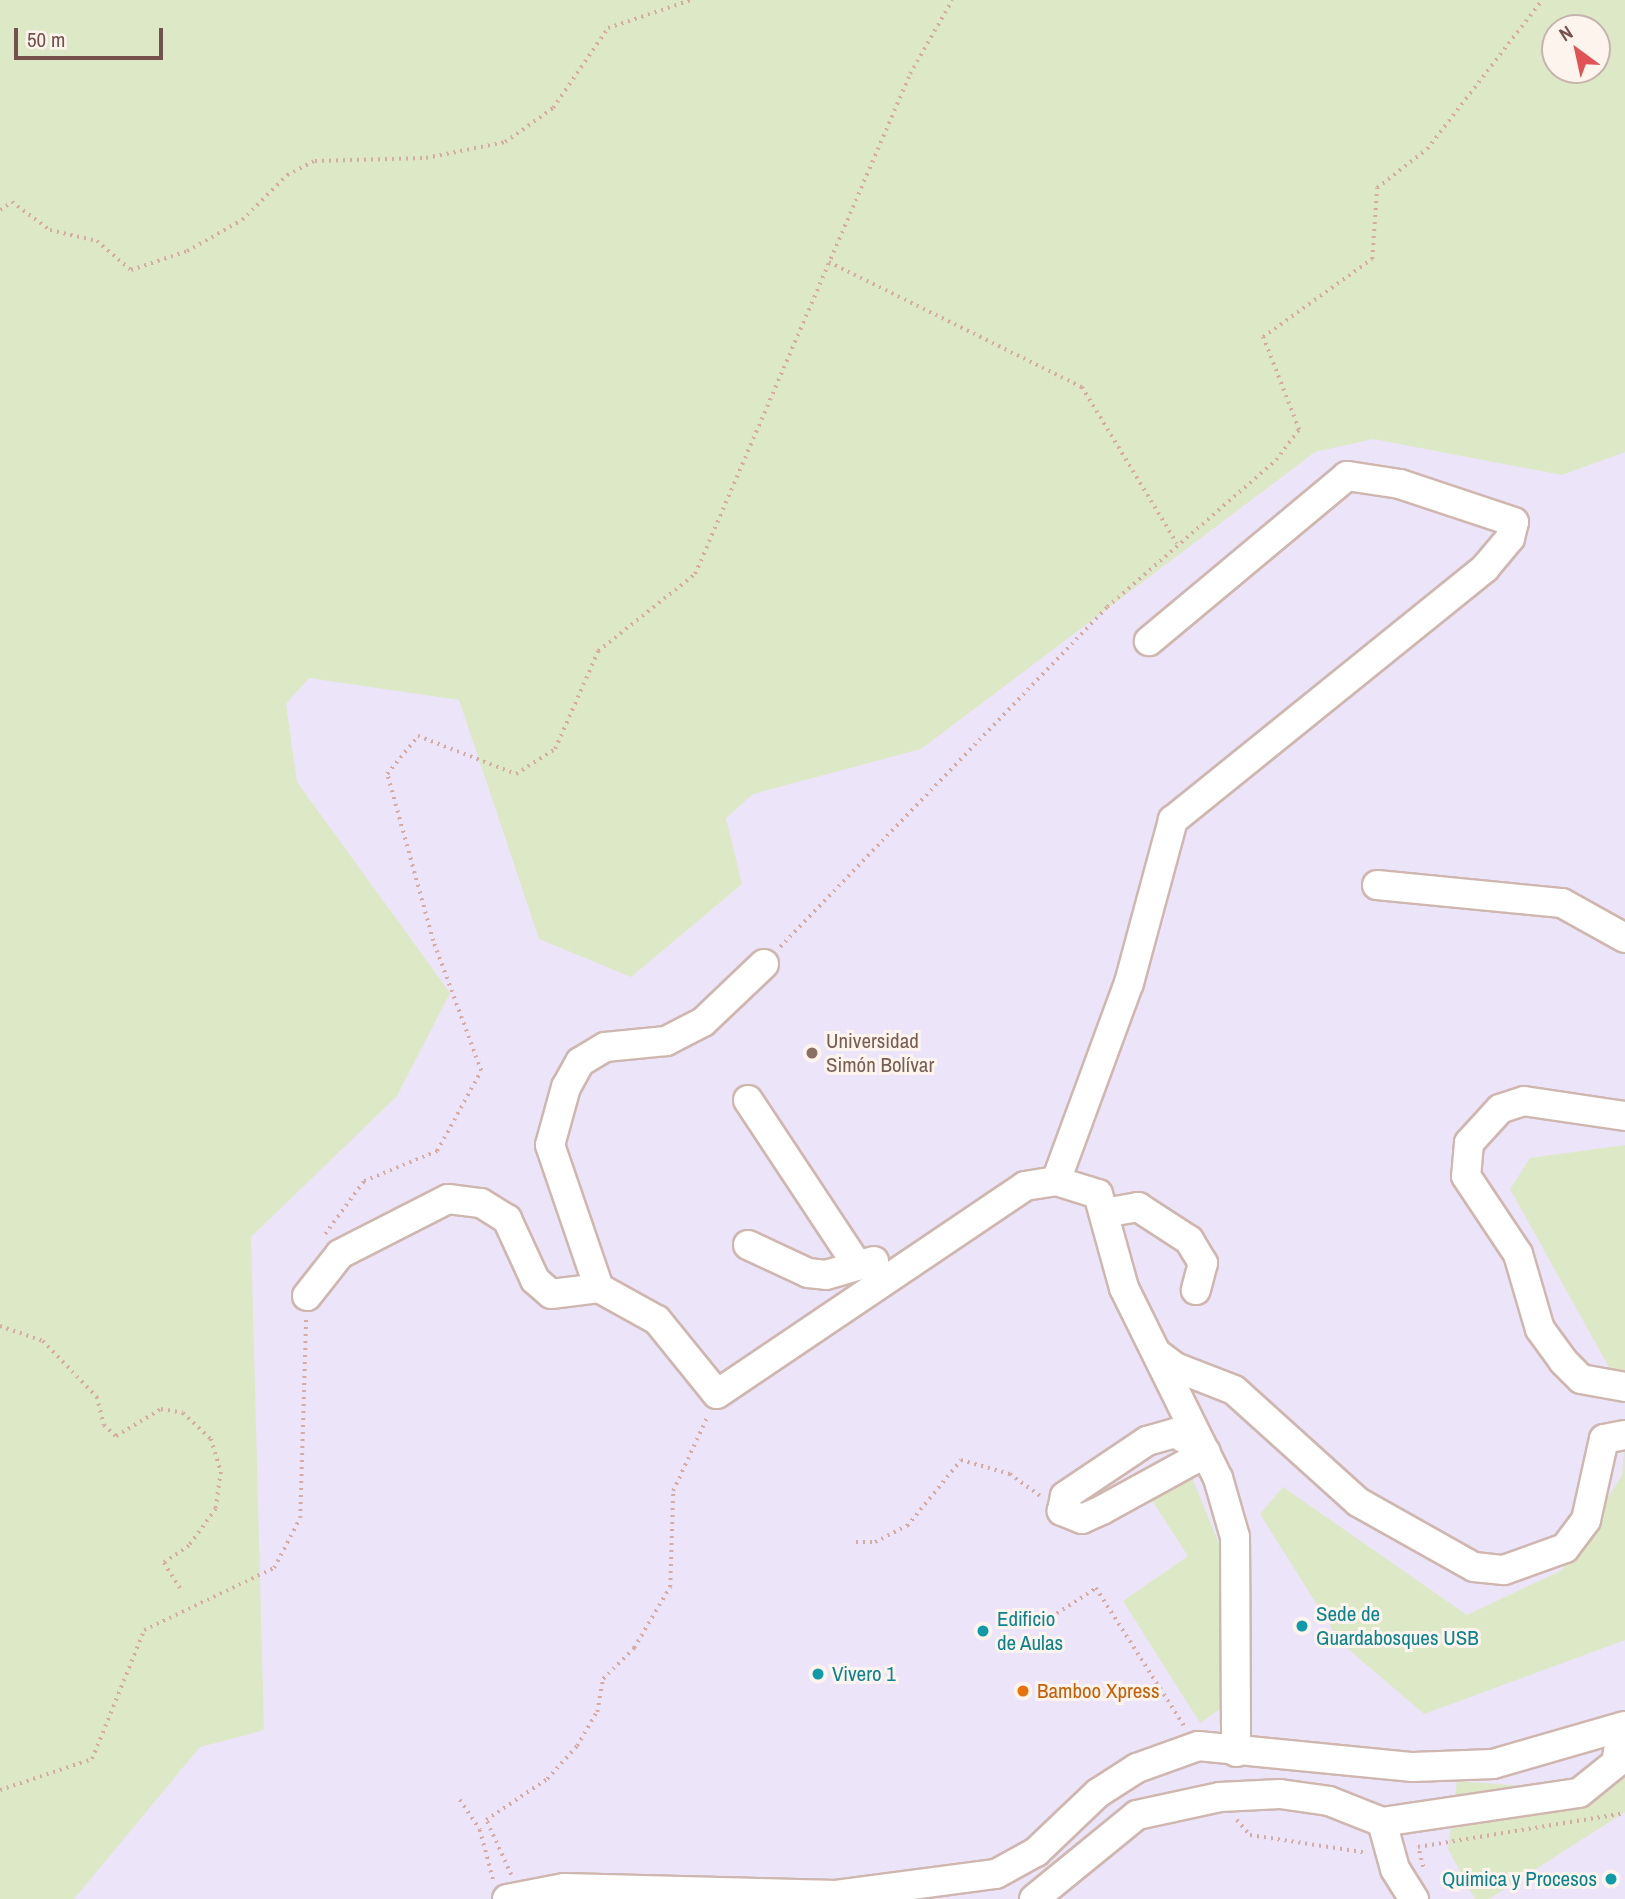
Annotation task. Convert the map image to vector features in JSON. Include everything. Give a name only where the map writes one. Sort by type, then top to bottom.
[{"type":"lane","points":[[1056,1181],[1129,984],[1173,820],[1485,568],[1510,538],[1514,522],[1400,484],[1347,476],[1149,641]]},
{"type":"lane","points":[[1377,885],[1562,903],[1625,938]]},
{"type":"lane","points":[[599,1288],[550,1145],[566,1087],[591,1054],[666,1041],[703,1022],[764,964]]},
{"type":"lane","points":[[748,1100],[859,1266]]},
{"type":"lane","points":[[1625,1116],[1524,1101],[1500,1109],[1469,1143],[1466,1176],[1518,1254],[1540,1329],[1563,1360],[1581,1379],[1625,1387]]},
{"type":"lane","points":[[307,1296],[340,1254],[448,1199],[481,1203],[507,1219],[535,1280],[551,1294],[599,1288],[657,1320],[717,1394],[928,1247],[1025,1186],[1056,1181],[1098,1194],[1124,1288],[1160,1355],[1235,1537],[1236,1752]]},
{"type":"lane","points":[[1104,1213],[1138,1207],[1189,1240],[1203,1263],[1196,1290]]},
{"type":"lane","points":[[748,1245],[808,1273],[859,1266],[928,1247]]},
{"type":"lane","points":[[1160,1355],[1175,1367],[1234,1390],[1358,1502],[1474,1567],[1504,1570],[1565,1548],[1586,1520],[1604,1439],[1625,1435]]},
{"type":"lane","points":[[1062,1511],[1065,1496],[1147,1441],[1175,1433],[1199,1448]]},
{"type":"lane","points":[[507,1894],[564,1888],[836,1895],[996,1874],[1037,1852],[1098,1793],[1137,1768],[1198,1746],[1236,1752],[1413,1767],[1493,1764],[1624,1729],[1616,1763],[1579,1793],[1385,1835]]},
{"type":"lane","points":[[1034,1899],[1137,1815],[1220,1797],[1280,1794],[1329,1801],[1385,1835],[1420,1888]]},
{"type":"path","points":[[0,210],[12,202],[50,230],[97,241],[131,270],[187,251],[242,220],[287,176],[315,161],[426,158],[505,142],[554,108],[608,28],[691,0]]},
{"type":"path","points":[[315,1247],[364,1181],[437,1151],[481,1071],[433,941],[387,774],[418,736],[516,774],[555,749],[598,651],[695,574],[910,74],[952,0]]},
{"type":"path","points":[[764,964],[1107,607],[1177,543],[1276,460],[1299,430],[1263,337],[1372,259],[1377,188],[1427,149],[1542,0]]},
{"type":"path","points":[[829,262],[1082,387],[1177,543]]},
{"type":"path","points":[[0,1790],[92,1759],[144,1630],[274,1568],[300,1518],[307,1296]]},
{"type":"path","points":[[0,1326],[43,1341],[97,1396],[104,1425],[116,1436],[161,1409],[183,1413],[211,1439],[221,1472],[216,1509],[189,1546],[164,1563],[180,1588]]},
{"type":"path","points":[[507,1894],[486,1821],[547,1779],[577,1746],[597,1712],[603,1679],[634,1648],[670,1587],[673,1491],[717,1394]]},
{"type":"path","points":[[856,1542],[874,1542],[907,1526],[961,1461],[1027,1483],[1062,1511]]},
{"type":"path","points":[[1045,1621],[1096,1588],[1198,1746]]},
{"type":"path","points":[[1220,1797],[1250,1835],[1369,1853],[1385,1835],[1418,1847],[1625,1813]]},
{"type":"path","points":[[460,1800],[480,1830],[507,1894]]},
{"type":"path","points":[[1418,1847],[1420,1888]]},
{"type":"shaded area","name":"Universidad Simón Bolívar","points":[[1625,0],[1625,1899],[0,1899],[0,207]]},
{"type":"green space","points":[[0,0],[1625,0],[1625,452],[1562,475],[1373,439],[1315,452],[921,749],[753,794],[726,818],[742,884],[631,977],[539,939],[459,700],[309,678],[286,704],[297,782],[450,993],[397,1096],[251,1237],[264,1730],[200,1747],[74,1899],[0,1899]]},
{"type":"green space","points":[[1625,1145],[1625,1396],[1510,1189],[1530,1158]]},
{"type":"green space","points":[[1625,1439],[1625,1640],[1424,1714],[1341,1643],[1260,1514],[1283,1487],[1467,1615],[1562,1570],[1622,1475]]},
{"type":"green space","points":[[1190,1473],[1235,1582],[1223,1707],[1200,1723],[1123,1601],[1188,1556],[1151,1499]]},
{"type":"green space","points":[[1625,1761],[1625,1812],[1489,1899],[1475,1899],[1448,1849],[1457,1781],[1575,1790]]},
{"type":"place","name":"Universidad Simón Bolívar","points":[[812,1053]]},
{"type":"place","name":"Sede de Guardabosques USB","points":[[1302,1626]]},
{"type":"place","name":"Edificio de Aulas","points":[[983,1631]]},
{"type":"place","name":"Vivero 1","points":[[818,1674]]},
{"type":"place","name":"Bamboo Xpress","points":[[1023,1691]]},
{"type":"place","name":"Quimica y Procesos","points":[[1611,1879]]}]
